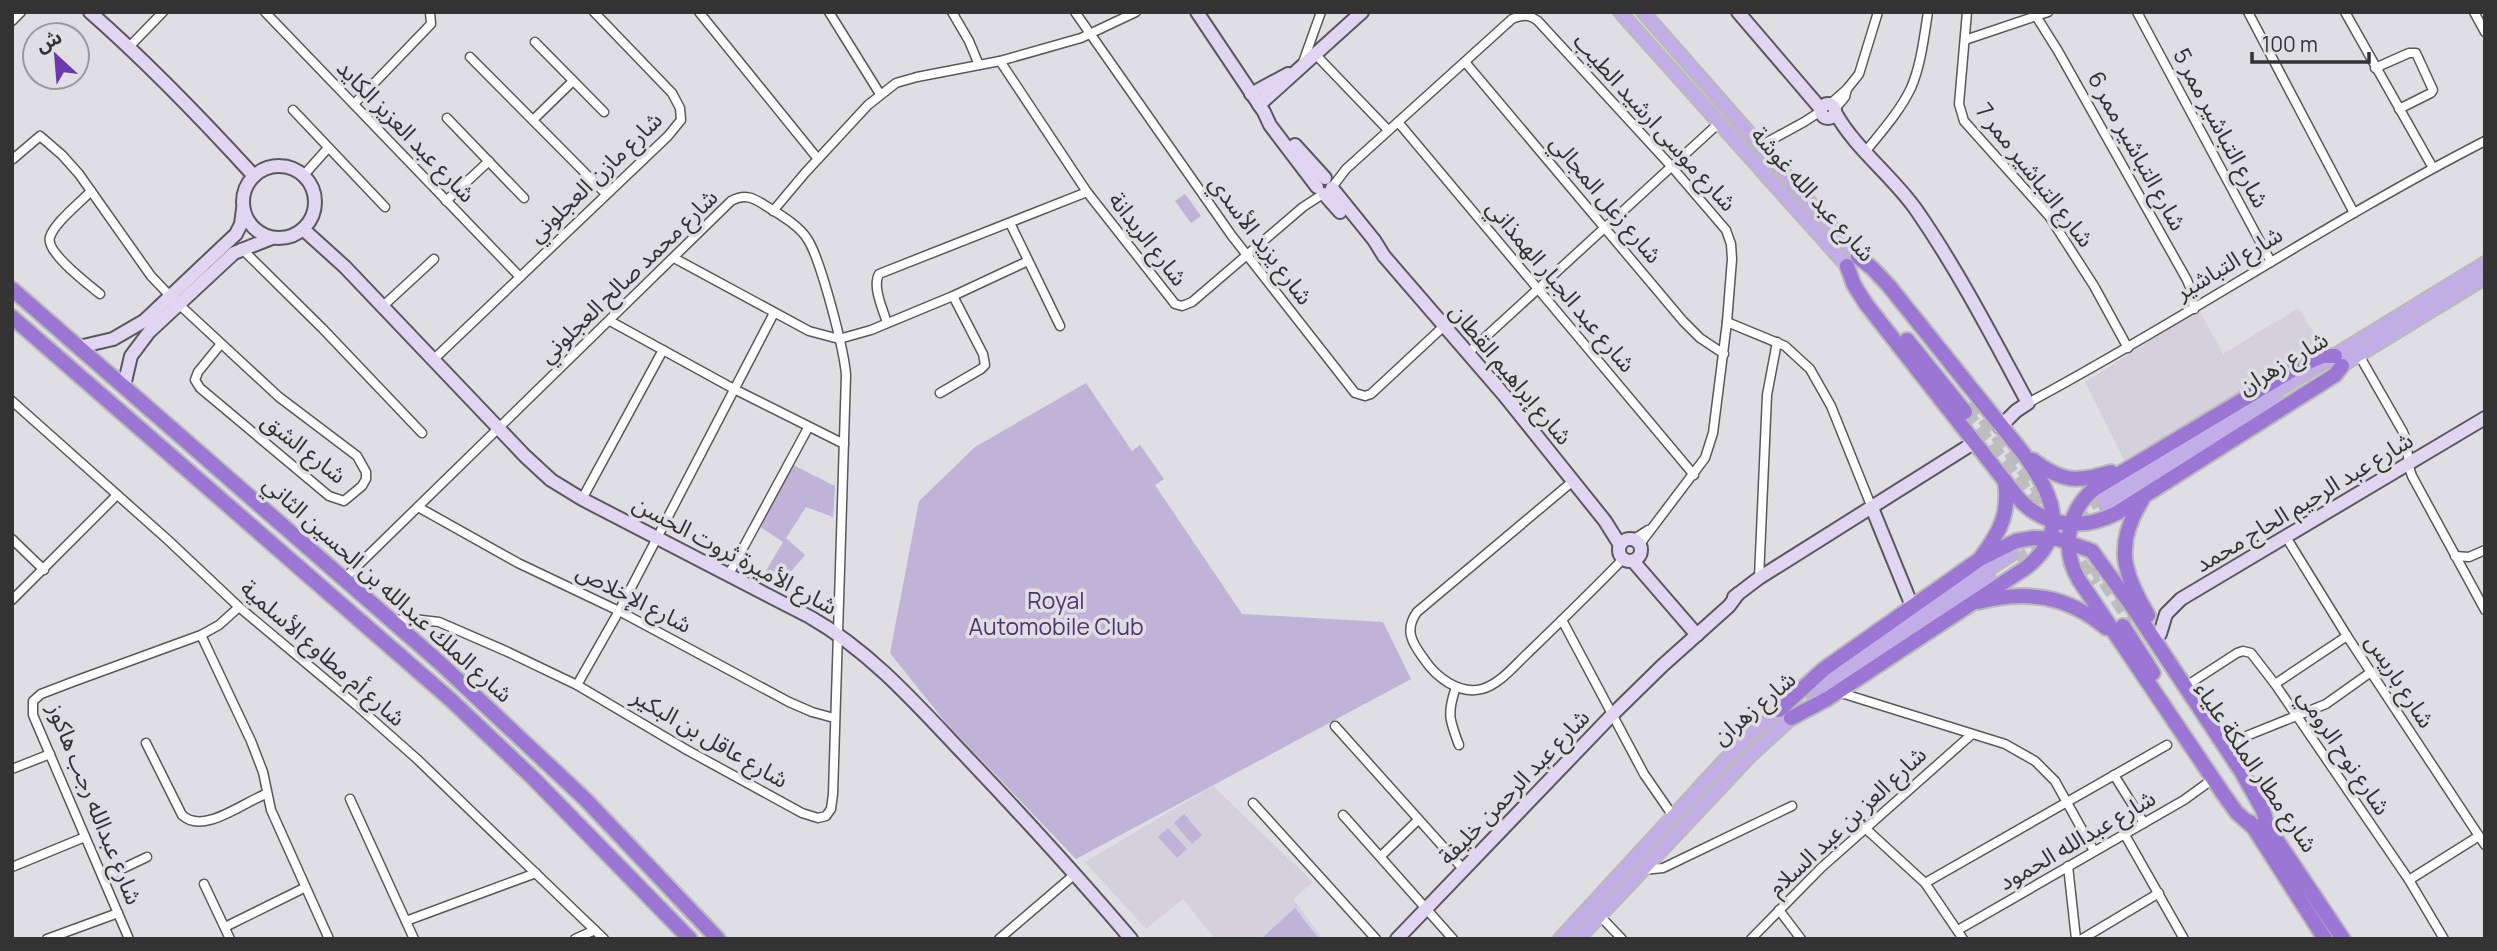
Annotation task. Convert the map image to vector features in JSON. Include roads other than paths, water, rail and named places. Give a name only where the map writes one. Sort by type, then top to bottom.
[{"type":"highway","name":"شارع عبد الله غوشة","points":[[1853,261],[1968,407]]},
{"type":"highway","points":[[1785,714],[1824,669],[1980,559],[2016,541],[2048,538],[2069,542],[2092,551],[2171,663],[2263,810],[2261,827],[2233,808],[2213,779],[2125,629],[2074,572],[2070,561],[2069,542],[2071,525],[2075,510],[2084,497],[2136,464],[2299,366],[2322,356],[2339,361],[2340,371],[2330,379],[2144,496],[2101,521],[2071,525],[2053,520],[2031,511],[2004,480],[1866,304],[1854,285],[1853,261],[1872,268],[1889,286],[2022,453],[2039,476],[2051,499],[2053,520],[2048,538],[2032,563],[1838,692],[1785,714]]},
{"type":"highway","name":"شارع الملك عبدالله بن الحسين الثاني","points":[[12,289],[439,662],[585,799],[718,939]]},
{"type":"highway","name":"شارع الملك عبدالله بن الحسين الثاني","points":[[12,317],[451,700],[533,778],[690,939]]},
{"type":"highway","points":[[2022,453],[2053,475],[2064,479],[2095,477],[2136,464]]},
{"type":"highway","points":[[1980,559],[2001,528],[2005,517],[2007,494],[2004,480]]},
{"type":"highway","points":[[2144,496],[2129,527],[2125,565],[2134,589],[2160,634],[2171,663]]},
{"type":"highway","points":[[1967,605],[2005,596],[2055,600],[2125,629]]},
{"type":"highway","name":"شارع مطار الملكة علياء","points":[[2125,629],[2261,827],[2343,938]]},
{"type":"highway","name":"شارع مطار الملكة علياء","points":[[2261,827],[2325,939]]},
{"type":"main road","name":"شارع عبد الله غوشة","points":[[1620,12],[1719,123],[1853,261]]},
{"type":"main road","name":"شارع عبد الله غوشة","points":[[1643,12],[1760,146],[1853,261]]},
{"type":"main road","name":"شارع زهران","points":[[2104,501],[2339,361],[2485,262]]},
{"type":"main road","name":"شارع زهران","points":[[2339,361],[2359,355],[2485,278]]},
{"type":"main road","name":"شارع زهران","points":[[1560,939],[1732,752],[1785,714],[1865,649],[2015,557]]},
{"type":"main road","name":"شارع زهران","points":[[1578,939],[1751,755],[1785,714]]},
{"type":"street","points":[[12,21],[21,12]]},
{"type":"street","points":[[90,12],[129,47],[254,176]]},
{"type":"street","points":[[129,47],[163,12]]},
{"type":"street","name":"شارع عبد العزيز الكايد","points":[[265,12],[520,277]]},
{"type":"street","points":[[354,103],[432,24],[430,12]]},
{"type":"street","name":"شارع مازن العجلوني","points":[[433,360],[677,126],[682,115],[672,93],[594,12]]},
{"type":"street","points":[[699,12],[818,159]]},
{"type":"street","points":[[829,12],[880,94]]},
{"type":"street","points":[[952,12],[979,65]]},
{"type":"street","name":"شارع يزيد الأسدي","points":[[1075,12],[1246,255],[1351,389],[1360,395],[1371,394],[1444,326]]},
{"type":"street","points":[[774,211],[818,159],[880,94],[904,80],[1000,61],[1089,35],[1136,12]]},
{"type":"street","name":"شارع إبراهيم القطان","points":[[1197,12],[1270,125],[1374,240],[1384,256],[1698,630]]},
{"type":"street","points":[[1251,94],[1298,69],[1321,12]]},
{"type":"street","points":[[1261,108],[1298,69],[1362,12]]},
{"type":"street","points":[[1738,12],[1803,86],[1900,188],[1942,248],[2028,403]]},
{"type":"street","points":[[1760,146],[1827,110],[1845,97],[1847,89],[1862,67],[1878,12]]},
{"type":"street","points":[[1867,151],[1910,89],[1928,12]]},
{"type":"street","name":"شارع التباشير ممر 7","points":[[1967,12],[1959,104],[1964,121],[2049,216],[2094,286],[2129,348]]},
{"type":"street","points":[[1965,40],[2048,12]]},
{"type":"street","name":"شارع التباشير ممر 5","points":[[2137,12],[2271,262]]},
{"type":"street","points":[[2248,12],[2354,213]]},
{"type":"street","points":[[2345,12],[2433,168]]},
{"type":"street","points":[[2474,12],[2485,32]]},
{"type":"street","name":"شارع موسى ارشيد الطيب","points":[[1325,187],[1512,19],[1525,15],[1533,17],[1672,167],[1729,237],[1732,251],[1724,354],[1713,433],[1705,458],[1651,529],[1562,620],[1493,684],[1476,690],[1456,687]]},
{"type":"street","name":"شارع التباشير ممر 6","points":[[2036,16],[2059,51],[2186,280],[2191,290],[2194,309]]},
{"type":"street","points":[[535,42],[604,113]]},
{"type":"street","points":[[2375,68],[2409,53],[2416,53],[2433,90],[2399,109]]},
{"type":"street","points":[[1315,54],[1388,130]]},
{"type":"street","points":[[470,57],[606,194]]},
{"type":"street","name":"شارع الريدانة","points":[[1000,61],[1087,191],[1175,304],[1182,306],[1192,302],[1325,187]]},
{"type":"street","name":"شارع زعل المجالي","points":[[1465,62],[1683,321],[1700,338],[1724,354]]},
{"type":"street","points":[[533,121],[573,81]]},
{"type":"street","points":[[293,110],[385,207]]},
{"type":"street","points":[[447,118],[524,198]]},
{"type":"street","name":"شارع عبد الجبار الهمذاني","points":[[1398,122],[1694,475]]},
{"type":"street","points":[[1468,354],[1719,123]]},
{"type":"street","name":"شارع الشق","points":[[13,159],[37,137],[43,136],[91,191],[144,266],[174,301],[296,411],[357,456],[366,472],[366,479],[351,497],[344,501],[330,496],[200,388],[195,380],[198,372],[220,345]]},
{"type":"street","name":"شارع التباشير","points":[[2000,427],[2028,403],[2129,348],[2354,213],[2485,141]]},
{"type":"street","points":[[303,176],[328,148]]},
{"type":"street","points":[[446,201],[489,162]]},
{"type":"street","points":[[124,386],[128,363],[134,349],[236,234],[241,224],[244,191],[254,176],[261,170],[279,166],[296,170],[310,183],[315,202],[313,212],[303,229],[283,238],[261,234],[253,227],[243,208]]},
{"type":"street","points":[[91,191],[54,230],[49,240],[50,247],[58,257],[100,294]]},
{"type":"street","points":[[887,323],[876,286],[876,279],[880,274],[1087,191]]},
{"type":"street","name":"شارع محمد صالح العجلوني","points":[[344,579],[737,198],[748,196],[774,211],[809,241],[839,339],[846,375],[833,794],[831,809],[825,816]]},
{"type":"street","points":[[1010,223],[1059,326]]},
{"type":"street","name":"شارع الأميرة ثروت الحسن","points":[[303,229],[345,267],[546,475],[582,499],[729,574],[838,634],[881,670],[922,710],[1075,874],[1131,939]]},
{"type":"street","points":[[79,347],[123,334],[174,301],[241,248],[272,237]]},
{"type":"street","points":[[241,248],[422,433]]},
{"type":"street","points":[[674,258],[809,331],[839,339],[953,296],[1028,261]]},
{"type":"street","points":[[382,307],[434,259]]},
{"type":"street","points":[[940,393],[985,365],[983,354],[953,296]]},
{"type":"street","points":[[577,685],[619,611],[774,313]]},
{"type":"street","points":[[610,321],[808,428],[844,444]]},
{"type":"street","points":[[1727,322],[1785,346],[1804,362],[1824,391],[1912,606]]},
{"type":"street","points":[[1759,578],[1766,407],[1770,370],[1777,342]]},
{"type":"street","points":[[582,499],[663,350]]},
{"type":"street","points":[[2359,355],[2403,432],[2408,446],[2408,465],[2485,610]]},
{"type":"street","name":"شارع أم مطاوع الأسلمية","points":[[12,401],[239,607],[376,722],[604,939]]},
{"type":"street","name":"شارع عبد الرحيم الحاج محمد","points":[[2160,634],[2163,619],[2181,599],[2485,418]]},
{"type":"street","points":[[729,574],[808,428]]},
{"type":"street","name":"شارع عبد الرحمن خليفة","points":[[1397,939],[1662,666],[1665,659],[1729,606],[1738,594],[1759,578],[1975,442]]},
{"type":"street","points":[[1460,745],[1450,723],[1449,713],[1456,687],[1431,669],[1414,645],[1409,631],[1413,617],[1573,481]]},
{"type":"street","points":[[12,600],[117,495]]},
{"type":"street","name":"شارع الإخلاص","points":[[418,507],[508,558],[619,611],[796,705],[834,718]]},
{"type":"street","name":"شارع باريس","points":[[2286,537],[2347,636],[2485,845]]},
{"type":"street","points":[[12,539],[44,570]]},
{"type":"street","points":[[2455,556],[2469,557],[2485,550]]},
{"type":"street","name":"شارع عبدالله رجب هاكوز","points":[[129,939],[32,709],[36,698],[201,635],[219,625],[239,607]]},
{"type":"street","name":"شارع عاقل بن البكير","points":[[390,621],[413,618],[439,622],[577,685],[687,750],[802,813],[818,818],[825,816]]},
{"type":"street","points":[[1562,620],[1644,774],[1673,816]]},
{"type":"street","points":[[201,635],[254,747],[263,772],[266,794],[304,888],[329,939]]},
{"type":"street","points":[[2275,684],[2347,636]]},
{"type":"street","name":"شارع نوح الرومي","points":[[2186,686],[2243,651],[2251,653],[2409,880],[2444,939]]},
{"type":"street","points":[[2224,745],[2326,704],[2371,673]]},
{"type":"street","points":[[1838,692],[2005,744],[2035,761],[2055,781],[2094,851]]},
{"type":"street","points":[[1335,726],[1464,870]]},
{"type":"street","name":"شارع العز بن عبد السلام","points":[[1751,939],[1865,828],[1971,735]]},
{"type":"street","points":[[146,743],[181,815],[191,822],[208,821],[266,794]]},
{"type":"street","points":[[1925,883],[2167,745]]},
{"type":"street","points":[[12,769],[50,754]]},
{"type":"street","points":[[2115,775],[2144,823]]},
{"type":"street","name":"شارع عبدالله الحمود","points":[[1958,930],[2125,835],[2184,800],[2213,779]]},
{"type":"street","points":[[350,799],[414,939]]},
{"type":"street","points":[[1253,803],[1376,939]]},
{"type":"street","points":[[1640,871],[1663,868],[1792,806]]},
{"type":"street","points":[[1343,815],[1452,939]]},
{"type":"street","points":[[1381,856],[1418,820]]},
{"type":"street","points":[[1865,828],[1925,883],[1963,939]]},
{"type":"street","points":[[2125,835],[2184,939]]},
{"type":"street","points":[[2409,880],[2479,835]]},
{"type":"street","points":[[12,867],[85,837]]},
{"type":"street","points":[[103,878],[147,857]]},
{"type":"street","points":[[2068,866],[2076,939]]},
{"type":"street","points":[[406,921],[536,873]]},
{"type":"street","points":[[999,939],[1075,874]]},
{"type":"street","points":[[204,884],[230,939]]},
{"type":"street","points":[[225,927],[304,888]]},
{"type":"street","points":[[2082,939],[2159,893]]},
{"type":"street","points":[[1779,910],[1801,939]]},
{"type":"street","points":[[47,939],[118,913]]},
{"type":"street","points":[[1599,915],[1622,939]]},
{"type":"street","points":[[575,939],[595,930]]},
{"type":"tunnel","points":[[1971,402],[2044,496]]},
{"type":"tunnel","points":[[1965,412],[2050,521]]},
{"type":"tunnel","points":[[2075,514],[2102,498]]},
{"type":"tunnel","points":[[2017,560],[2076,523]]},
{"type":"tunnel","points":[[2068,546],[2095,584]]},
{"type":"tunnel","points":[[2093,564],[2131,621]]},
{"type":"park label","name":"Royal Automobile Club","points":[[1056,614]]}]
